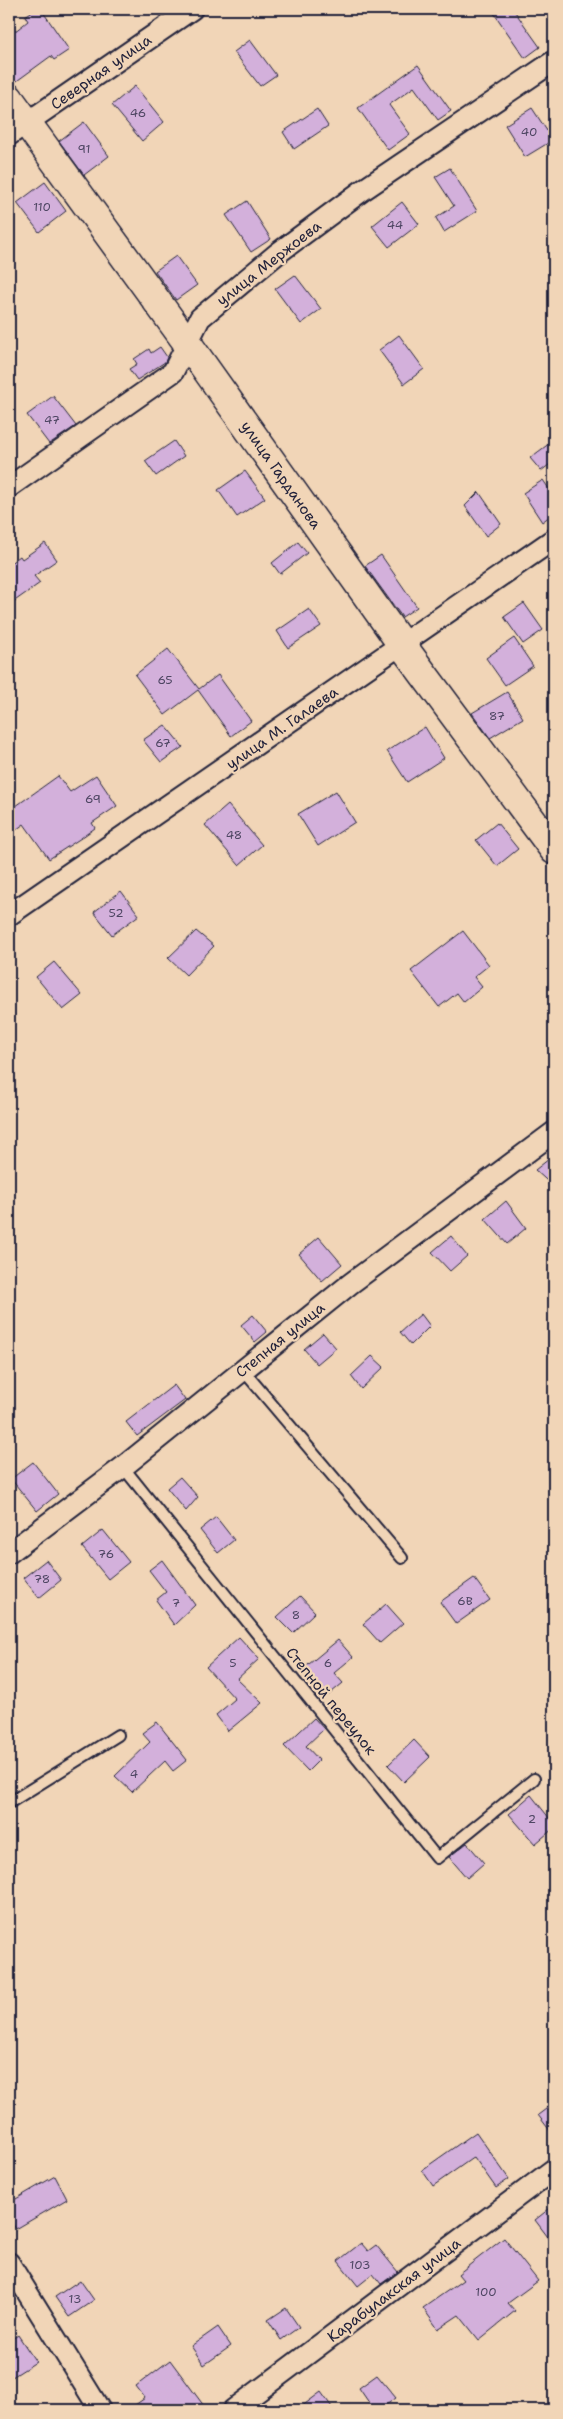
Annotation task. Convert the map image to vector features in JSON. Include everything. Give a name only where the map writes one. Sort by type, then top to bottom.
[{"type":"street","name":"Северная улица","points":[[18,129],[192,9]]},
{"type":"street","name":"улица Мержоева","points":[[9,487],[173,372],[200,318],[278,253],[363,190],[554,61]]},
{"type":"street","name":"улица Гарданова","points":[[9,98],[18,129],[188,344],[402,645],[554,850]]},
{"type":"street","name":"улица М. Галаева","points":[[9,915],[554,539]]},
{"type":"street","name":"Степная улица","points":[[9,1553],[122,1467],[350,1284],[554,1132]]},
{"type":"street","name":"Карабулакская улица","points":[[233,2410],[554,2170]]},
{"type":"street","points":[[9,2263],[100,2410]]},
{"type":"lane","points":[[243,1370],[402,1558]]},
{"type":"lane","name":"Степной переулок","points":[[122,1467],[437,1858],[534,1779]]},
{"type":"lane","points":[[9,1803],[118,1735]]},
{"type":"building","points":[[36,9],[41,9],[69,50],[54,60],[51,56],[14,83],[9,76],[9,36],[28,21],[25,16]]},
{"type":"building","points":[[491,9],[513,9],[540,47],[525,58]]},
{"type":"building","points":[[250,40],[276,75],[260,86],[234,52]]},
{"type":"building","points":[[418,65],[451,111],[438,120],[414,87],[389,105],[410,134],[388,150],[358,108]]},
{"type":"building","points":[[135,86],[164,122],[142,141],[112,105]]},
{"type":"building","points":[[532,108],[553,140],[525,157],[505,125]]},
{"type":"building","points":[[317,109],[328,126],[294,149],[283,132]]},
{"type":"building","points":[[84,122],[109,156],[84,175],[59,141]]},
{"type":"building","points":[[450,168],[477,211],[444,232],[436,218],[454,206],[435,177]]},
{"type":"building","points":[[45,182],[66,211],[39,232],[17,203]]},
{"type":"building","points":[[247,201],[271,239],[251,252],[226,215]]},
{"type":"building","points":[[402,202],[419,224],[389,247],[372,226]]},
{"type":"building","points":[[176,256],[197,285],[176,300],[155,271]]},
{"type":"building","points":[[295,275],[321,309],[301,324],[275,289]]},
{"type":"building","points":[[399,335],[424,369],[404,384],[379,350]]},
{"type":"building","points":[[160,347],[167,357],[165,362],[137,380],[129,369],[137,364],[134,359],[149,349],[151,353]]},
{"type":"building","points":[[53,396],[76,426],[49,444],[27,415]]},
{"type":"building","points":[[554,440],[554,461],[541,471],[530,458]]},
{"type":"building","points":[[174,441],[184,456],[156,476],[145,461]]},
{"type":"building","points":[[245,471],[265,498],[237,517],[218,490]]},
{"type":"building","points":[[543,480],[554,496],[554,513],[542,522],[523,493]]},
{"type":"building","points":[[479,492],[501,524],[486,536],[465,506]]},
{"type":"building","points":[[298,542],[307,553],[280,574],[272,563]]},
{"type":"building","points":[[45,543],[57,560],[34,576],[40,583],[9,605],[9,564],[20,556],[22,559]]},
{"type":"building","points":[[381,555],[417,607],[402,617],[365,566]]},
{"type":"building","points":[[524,603],[543,630],[523,644],[504,617]]},
{"type":"building","points":[[309,609],[321,626],[288,648],[277,631]]},
{"type":"building","points":[[514,638],[533,666],[505,685],[486,658]]},
{"type":"building","points":[[168,649],[199,689],[218,675],[251,721],[231,736],[198,690],[165,715],[135,675]]},
{"type":"building","points":[[507,692],[523,718],[490,738],[472,713]]},
{"type":"building","points":[[165,725],[183,747],[161,762],[143,740]]},
{"type":"building","points":[[425,727],[444,758],[407,782],[387,751]]},
{"type":"building","points":[[96,775],[117,806],[92,823],[95,828],[81,838],[49,859],[24,824],[9,835],[9,811],[58,776],[70,792]]},
{"type":"building","points":[[336,791],[355,822],[318,846],[298,814]]},
{"type":"building","points":[[228,805],[262,845],[239,865],[205,825]]},
{"type":"building","points":[[497,823],[518,849],[497,866],[476,840]]},
{"type":"building","points":[[121,891],[139,915],[112,935],[94,912]]},
{"type":"building","points":[[196,931],[214,946],[186,975],[168,958]]},
{"type":"building","points":[[463,931],[489,965],[474,977],[482,987],[464,1002],[457,993],[439,1007],[411,971]]},
{"type":"building","points":[[54,962],[82,995],[63,1010],[36,977]]},
{"type":"building","points":[[554,1155],[554,1187],[535,1170]]},
{"type":"building","points":[[506,1201],[526,1228],[507,1244],[485,1219]]},
{"type":"building","points":[[451,1236],[467,1256],[450,1271],[432,1252]]},
{"type":"building","points":[[319,1237],[342,1264],[322,1281],[299,1254]]},
{"type":"building","points":[[421,1314],[430,1326],[411,1345],[400,1332]]},
{"type":"building","points":[[253,1315],[267,1332],[255,1342],[241,1325]]},
{"type":"building","points":[[323,1333],[336,1348],[317,1364],[304,1349]]},
{"type":"building","points":[[372,1356],[384,1367],[361,1389],[351,1376]]},
{"type":"building","points":[[174,1385],[185,1400],[137,1436],[126,1422]]},
{"type":"building","points":[[33,1462],[58,1494],[37,1511],[11,1479]]},
{"type":"building","points":[[180,1477],[198,1497],[186,1511],[167,1488]]},
{"type":"building","points":[[216,1517],[234,1540],[218,1553],[200,1530]]},
{"type":"building","points":[[103,1530],[129,1562],[108,1579],[82,1547]]},
{"type":"building","points":[[46,1560],[61,1580],[39,1598],[23,1578]]},
{"type":"building","points":[[162,1560],[195,1605],[174,1625],[156,1600],[166,1592],[149,1570]]},
{"type":"building","points":[[474,1578],[490,1600],[456,1624],[440,1602]]},
{"type":"building","points":[[300,1596],[315,1612],[293,1633],[277,1617]]},
{"type":"building","points":[[386,1604],[403,1623],[380,1643],[363,1624]]},
{"type":"building","points":[[239,1637],[259,1659],[237,1679],[262,1703],[228,1731],[216,1715],[235,1699],[206,1667]]},
{"type":"building","points":[[338,1640],[353,1657],[334,1673],[343,1683],[326,1697],[303,1669]]},
{"type":"building","points":[[314,1718],[324,1729],[306,1746],[319,1760],[308,1771],[284,1746]]},
{"type":"building","points":[[157,1722],[187,1760],[173,1771],[165,1761],[132,1792],[115,1776],[150,1742],[142,1733]]},
{"type":"building","points":[[414,1740],[430,1757],[404,1782],[388,1765]]},
{"type":"building","points":[[531,1795],[554,1824],[554,1828],[535,1844],[509,1814]]},
{"type":"building","points":[[467,1843],[484,1863],[467,1878],[449,1857]]},
{"type":"building","points":[[554,2103],[554,2136],[538,2115]]},
{"type":"building","points":[[476,2132],[509,2179],[496,2188],[474,2157],[433,2186],[422,2170]]},
{"type":"building","points":[[55,2176],[67,2199],[16,2229],[9,2218],[9,2203]]},
{"type":"building","points":[[554,2205],[554,2245],[535,2220]]},
{"type":"building","points":[[504,2238],[538,2281],[508,2303],[515,2311],[479,2340],[459,2315],[438,2329],[423,2308],[463,2280],[458,2274]]},
{"type":"building","points":[[361,2243],[368,2251],[376,2245],[398,2272],[381,2284],[373,2274],[358,2286],[338,2261]]},
{"type":"building","points":[[80,2280],[94,2300],[69,2317],[55,2297]]},
{"type":"building","points":[[286,2308],[299,2327],[281,2340],[268,2320]]},
{"type":"building","points":[[218,2327],[231,2346],[204,2365],[191,2346]]},
{"type":"building","points":[[18,2335],[36,2362],[9,2379],[9,2341]]},
{"type":"building","points":[[170,2360],[207,2410],[128,2410],[145,2398],[136,2386]]},
{"type":"building","points":[[377,2375],[396,2398],[379,2410],[374,2410],[359,2388]]},
{"type":"building","points":[[321,2392],[334,2410],[297,2410]]}]
